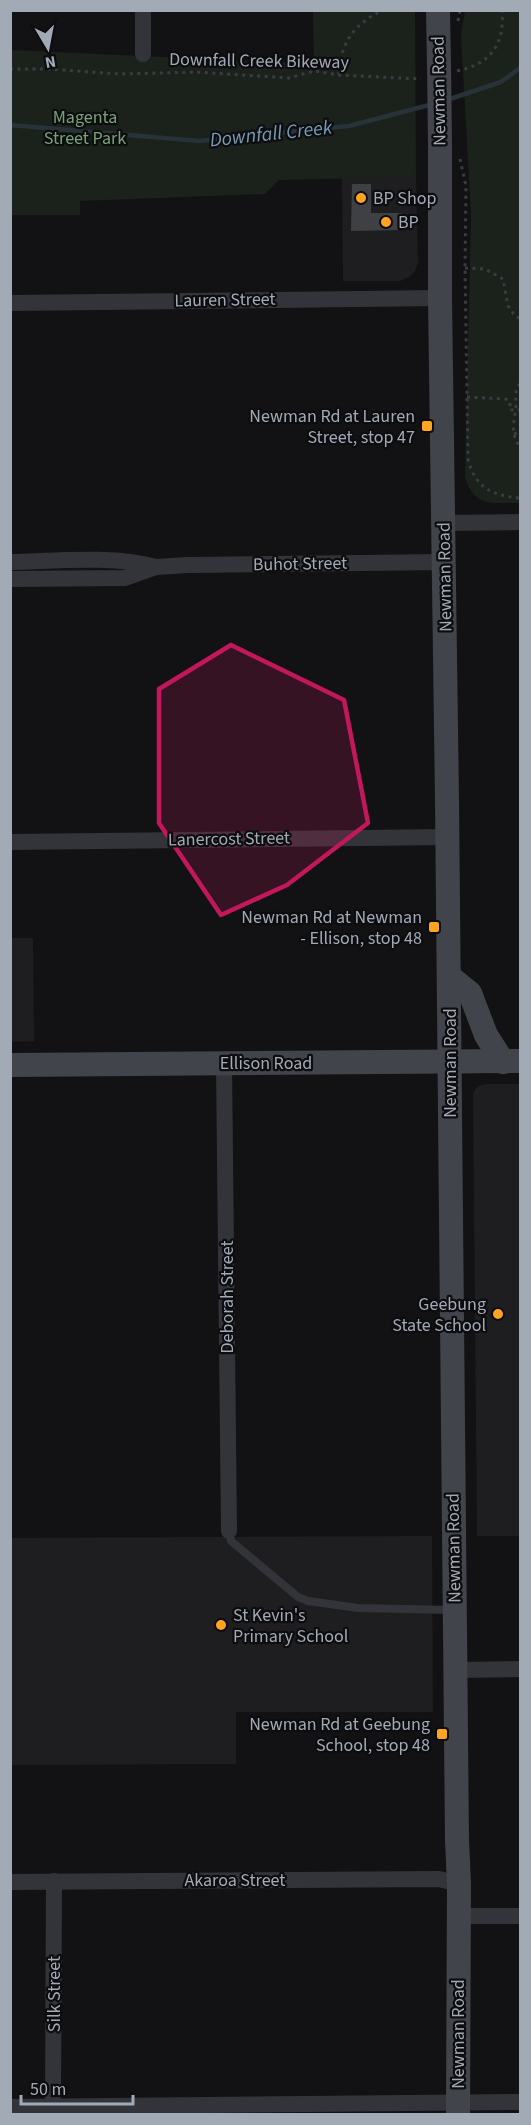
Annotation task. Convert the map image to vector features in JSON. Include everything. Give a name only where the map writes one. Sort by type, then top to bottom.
[{"type":"main road","name":"Newman Road","points":[[438,10],[438,72],[450,150],[440,298],[459,1884],[458,2108]]},
{"type":"main road","points":[[449,976],[470,993],[486,1035],[512,1062]]},
{"type":"main road","name":"Ellison Road","points":[[10,1065],[512,1062]]},
{"type":"street","points":[[143,10],[143,54]]},
{"type":"street","name":"Lauren Street","points":[[10,303],[440,298]]},
{"type":"street","points":[[444,523],[520,522]]},
{"type":"street","name":"Buhot Street","points":[[10,562],[119,561],[138,562],[156,567]]},
{"type":"street","name":"Buhot Street","points":[[10,579],[125,578],[156,567],[187,565],[444,562]]},
{"type":"street","name":"Lanercost Street","points":[[10,842],[448,837]]},
{"type":"street","name":"Deborah Street","points":[[224,1064],[229,1531]]},
{"type":"street","points":[[456,1670],[520,1669]]},
{"type":"street","name":"Akaroa Street","points":[[10,1882],[439,1879],[459,1884]]},
{"type":"street","name":"Silk Street","points":[[53,2107],[54,1881]]},
{"type":"street","points":[[458,1916],[520,1916]]},
{"type":"street","points":[[10,2107],[235,2110],[458,2108],[520,2102]]},
{"type":"lane","points":[[229,1531],[231,1541],[298,1597],[308,1601],[358,1608],[455,1610]]},
{"type":"path","points":[[339,75],[341,54],[350,36],[383,10]]},
{"type":"path","name":"Downfall Creek Bikeway","points":[[10,69],[120,74],[197,72],[289,78],[314,71],[339,75],[438,72],[481,63],[494,51],[502,31],[502,10]]},
{"type":"path","points":[[450,150],[466,186],[468,459],[470,468],[485,488],[498,496],[520,498]]},
{"type":"path","points":[[465,268],[485,269],[503,279],[508,306],[516,317],[520,318]]},
{"type":"path","points":[[520,384],[517,387],[512,424],[520,447]]},
{"type":"path","points":[[467,397],[506,399],[510,402],[510,410],[520,410]]},
{"type":"path","points":[[514,434],[520,432]]},
{"type":"highlighted area","points":[[231,645],[344,700],[368,823],[287,885],[221,915],[159,823],[159,689]]},
{"type":"shaded area","points":[[416,177],[418,262],[415,271],[400,281],[343,281],[342,178]]},
{"type":"shaded area","points":[[11,938],[33,938],[34,1041],[11,1042]]},
{"type":"shaded area","name":"Geebung State School","points":[[520,1084],[520,1536],[477,1536],[473,1093],[478,1086]]},
{"type":"shaded area","name":"St Kevin's Primary School","points":[[432,1536],[433,1712],[236,1712],[236,1764],[11,1765],[10,1538]]},
{"type":"green space","name":"Magenta Street Park","points":[[313,11],[415,11],[416,177],[279,180],[265,194],[80,201],[80,215],[11,215],[11,50],[314,64]]},
{"type":"green space","points":[[465,11],[520,11],[520,503],[494,503],[480,499],[469,488],[465,478],[471,215],[461,35]]},
{"type":"building","name":"BP Shop","points":[[352,184],[371,184],[371,213],[402,213],[402,230],[351,231]]},
{"type":"waterway","name":"Downfall Creek","points":[[447,100],[501,82],[520,68]]},
{"type":"waterway","name":"Downfall Creek","points":[[10,125],[199,141],[349,126],[433,104]]},
{"type":"place","name":"BP Shop","points":[[361,198]]},
{"type":"place","name":"BP","points":[[386,222]]},
{"type":"place","name":"Newman Rd at Lauren Street, stop 47","points":[[427,426]]},
{"type":"place","name":"Newman Rd at Newman - Ellison, stop 48","points":[[434,927]]},
{"type":"place","name":"Geebung State School","points":[[498,1314]]},
{"type":"place","name":"St Kevin's Primary School","points":[[221,1625]]},
{"type":"place","name":"Newman Rd at Geebung School, stop 48","points":[[442,1734]]}]
